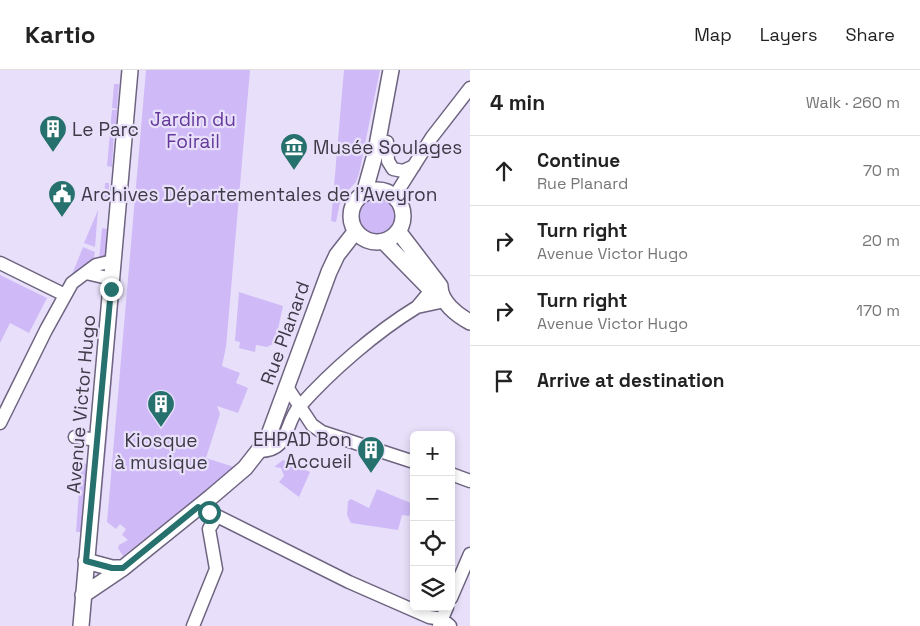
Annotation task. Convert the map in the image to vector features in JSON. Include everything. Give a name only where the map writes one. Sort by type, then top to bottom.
[{"type":"main road","name":"Avenue Victor Hugo","points":[[82,626],[83,595],[130,70]]},
{"type":"main road","points":[[364,194],[380,191],[394,197],[402,213],[398,231],[384,242],[371,242],[355,232],[351,220],[352,208],[364,194],[376,152],[391,70]]},
{"type":"main road","points":[[380,191],[381,152],[387,142],[400,70]]},
{"type":"main road","points":[[398,231],[428,279]]},
{"type":"main road","name":"Rue Planard","points":[[83,595],[123,568],[239,474],[267,440],[329,272],[337,255],[355,232]]},
{"type":"main road","points":[[384,242],[428,279],[440,286],[443,297],[460,316],[470,322]]},
{"type":"main road","points":[[86,561],[112,568],[123,568]]},
{"type":"street","points":[[394,197],[453,108],[470,88]]},
{"type":"street","points":[[387,142],[388,161],[393,169],[404,171],[414,166]]},
{"type":"street","points":[[0,423],[72,283],[96,265],[114,261]]},
{"type":"street","points":[[0,262],[65,295]]},
{"type":"street","points":[[86,273],[112,279]]},
{"type":"street","points":[[300,406],[340,366],[412,310],[427,295],[443,297]]},
{"type":"street","points":[[287,387],[312,426],[322,432],[410,461]]},
{"type":"street","name":"Rue Planard","points":[[258,451],[268,451],[285,439],[300,406]]},
{"type":"street","points":[[75,437],[98,440]]},
{"type":"street","points":[[455,475],[468,479]]},
{"type":"street","points":[[198,507],[349,582],[444,624],[446,611]]},
{"type":"street","points":[[193,626],[216,569],[209,529],[217,516]]},
{"type":"street","points":[[455,589],[470,554]]},
{"type":"green space","points":[[135,70],[138,70],[127,205],[124,204]]},
{"type":"green space","name":"Jardin du Foirail","points":[[146,70],[250,70],[226,347],[222,366],[240,373],[236,383],[248,388],[238,413],[217,406],[220,414],[206,458],[234,467],[233,469],[123,556],[118,548],[119,545],[128,540],[122,535],[126,529],[120,524],[116,529],[107,522]]},
{"type":"green space","points":[[344,70],[380,70],[359,174],[356,182],[341,198],[336,222],[331,221]]},
{"type":"green space","points":[[114,84],[119,84],[117,109],[112,108]]},
{"type":"green space","points":[[112,110],[117,110],[116,130],[110,129]]},
{"type":"green space","points":[[110,132],[114,133],[112,167],[107,166]]},
{"type":"green space","points":[[105,183],[109,183],[109,194],[113,195],[112,203],[104,202]]},
{"type":"green space","points":[[376,198],[383,199],[389,203],[393,209],[393,223],[389,229],[383,233],[376,234],[369,233],[363,229],[359,223],[358,216],[359,209],[363,203],[369,199]]},
{"type":"green space","points":[[98,210],[95,247],[84,243]]},
{"type":"green space","points":[[102,228],[107,229],[106,243],[110,244],[106,255],[99,260]]},
{"type":"green space","points":[[83,247],[95,252],[93,262],[71,277]]},
{"type":"green space","points":[[0,275],[47,298],[29,333],[10,323],[0,343]]},
{"type":"green space","points":[[239,292],[283,306],[275,343],[267,347],[256,345],[255,352],[239,348],[240,342],[235,341]]},
{"type":"green space","points":[[116,296],[119,296],[109,416],[106,416]]},
{"type":"green space","points":[[105,427],[108,427],[100,517],[97,515]]},
{"type":"green space","points":[[283,460],[310,472],[299,497],[279,482],[284,476],[281,468],[274,467]]},
{"type":"green space","points":[[81,463],[87,464],[81,532],[76,532]]},
{"type":"green space","points":[[377,489],[410,503],[409,516],[402,515],[398,530],[351,523],[347,515],[348,501],[351,499],[369,508]]},
{"type":"place","name":"Le Parc","points":[[53,153]]},
{"type":"place","name":"Musée Soulages","points":[[294,171]]},
{"type":"place","name":"Archives Départementales de l'Aveyron","points":[[62,218]]},
{"type":"place","name":"Kiosque à musique","points":[[161,428]]},
{"type":"place","name":"EHPAD Bon Accueil","points":[[371,474]]},
{"type":"route","points":[[111,289],[86,561],[112,568],[123,568],[198,507],[209,512]]}]
